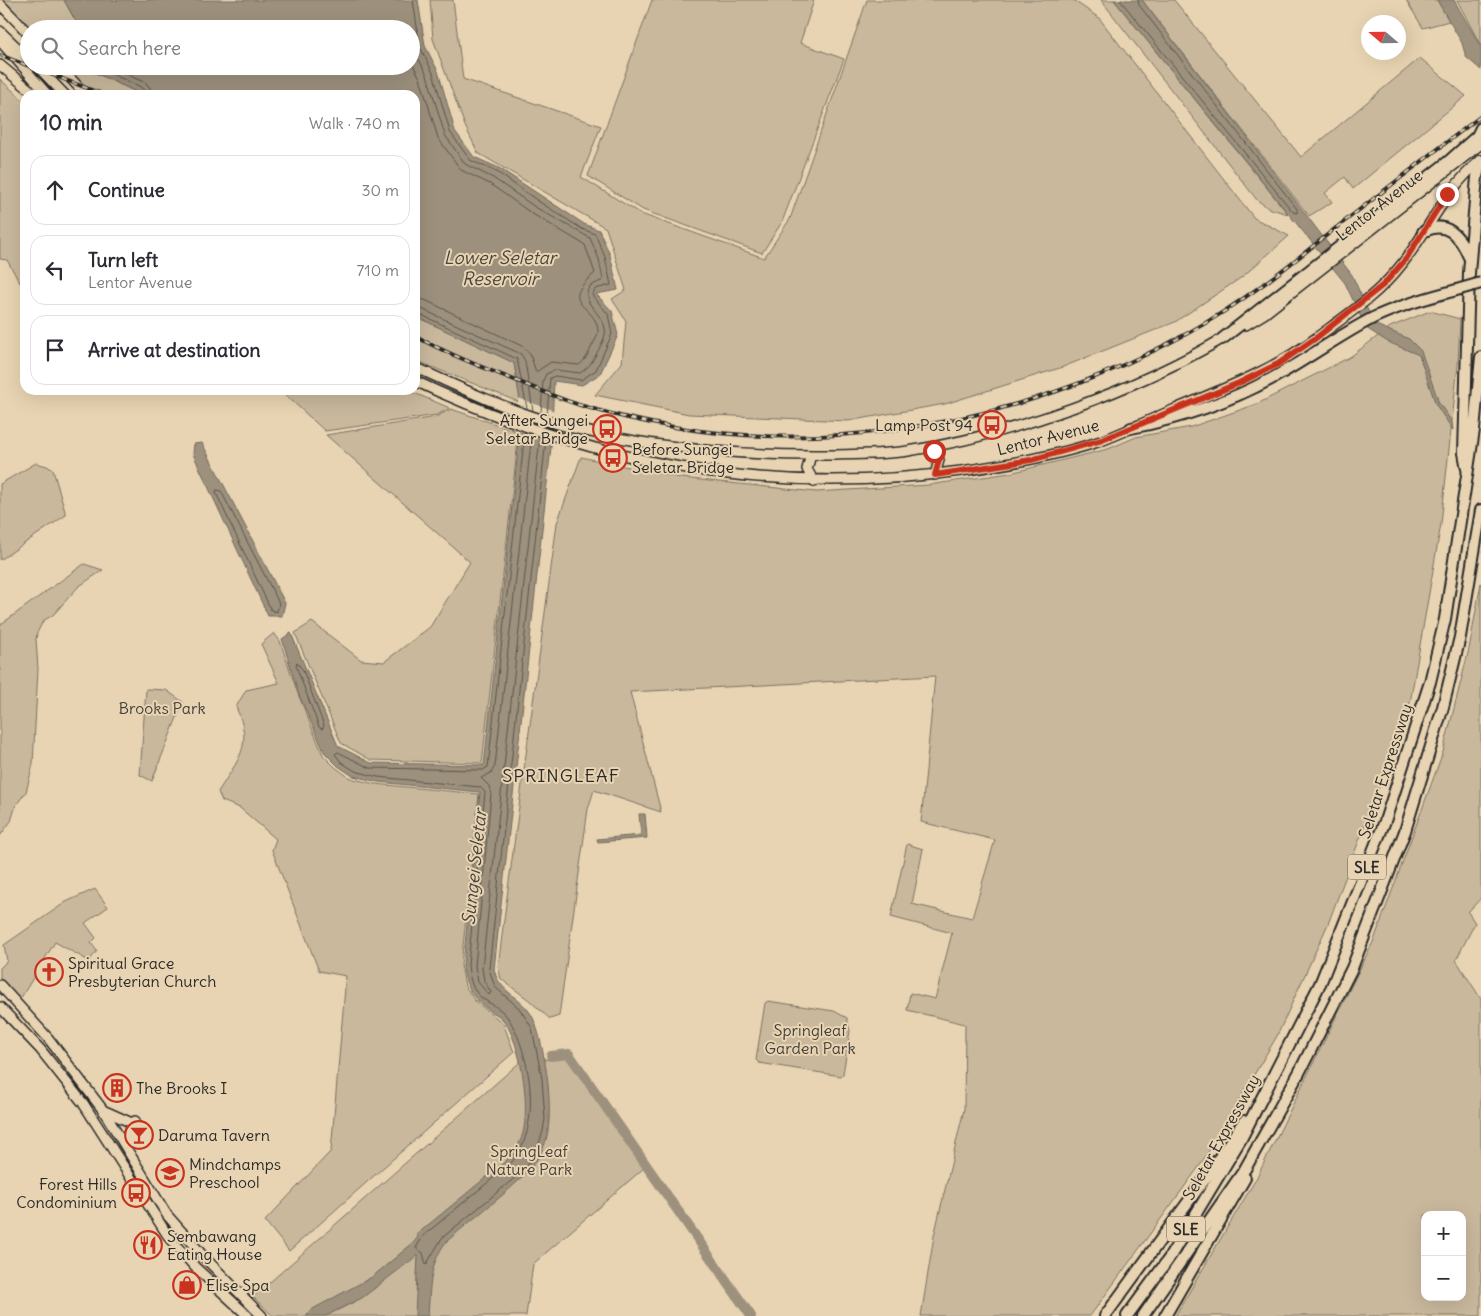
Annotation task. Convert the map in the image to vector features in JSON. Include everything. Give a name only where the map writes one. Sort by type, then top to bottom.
[{"type":"highway","points":[[1222,339],[1321,266],[1464,148],[1477,136],[1481,128]]},
{"type":"highway","points":[[1468,472],[1464,453],[1470,258],[1477,177],[1481,160]]},
{"type":"highway","points":[[1423,232],[1437,227],[1448,229],[1458,236],[1470,258]]},
{"type":"highway","points":[[1131,428],[1162,422],[1213,406],[1271,379],[1356,328],[1389,311],[1481,283]]},
{"type":"highway","name":"Seletar Expressway","points":[[1127,1316],[1168,1260],[1241,1139],[1320,984],[1385,821],[1430,682],[1444,619],[1468,472],[1481,357]]},
{"type":"highway","name":"Seletar Expressway","points":[[1143,1316],[1245,1170],[1299,1073],[1352,968],[1405,831],[1442,707],[1460,637],[1481,510]]},
{"type":"highway","points":[[1104,1316],[1207,1176],[1250,1112],[1259,1103]]},
{"type":"highway","points":[[1165,1316],[1242,1185],[1245,1170]]},
{"type":"main road","points":[[3,0],[3,7],[20,25]]},
{"type":"main road","points":[[0,30],[20,49]]},
{"type":"main road","points":[[0,41],[20,64]]},
{"type":"main road","points":[[0,66],[30,90]]},
{"type":"main road","points":[[30,75],[44,90]]},
{"type":"main road","points":[[46,75],[60,90]]},
{"type":"main road","points":[[67,75],[81,90]]},
{"type":"main road","name":"Lentor Avenue","points":[[1321,266],[1345,250],[1481,144]]},
{"type":"main road","name":"Lentor Avenue","points":[[420,383],[466,405],[559,438],[613,454],[720,474],[814,482],[852,481],[935,475],[1044,456],[1102,440],[1239,383],[1278,364],[1352,311],[1393,275],[1454,185],[1481,160]]},
{"type":"main road","name":"Lentor Avenue","points":[[420,369],[473,394],[520,411],[559,424],[609,437],[694,448],[784,455],[905,452],[1014,428],[1056,414],[1170,366],[1222,339]]},
{"type":"main road","points":[[925,448],[937,454],[939,460],[935,475]]},
{"type":"main road","points":[[810,455],[806,469],[814,482]]},
{"type":"main road","points":[[0,984],[48,1038],[102,1110],[167,1215],[204,1257],[262,1316]]},
{"type":"main road","points":[[0,1007],[40,1049],[83,1103],[170,1239],[195,1267],[248,1316]]},
{"type":"main road","points":[[102,1110],[134,1122],[123,1143]]},
{"type":"green space","points":[[0,0],[64,0],[75,20],[20,20]]},
{"type":"green space","points":[[430,0],[453,0],[463,79],[601,126],[581,177],[641,214],[764,258],[790,219],[867,0],[1073,0],[1099,18],[1254,218],[1289,236],[1242,277],[1175,322],[1063,367],[945,404],[848,421],[689,414],[595,395],[622,363],[626,321],[612,299],[626,290],[606,228],[478,153],[465,126],[433,39]]},
{"type":"green space","points":[[652,0],[814,0],[800,43],[844,59],[782,222],[762,253],[643,210],[588,176]]},
{"type":"green space","points":[[1101,0],[1114,0],[1288,214],[1268,208],[1257,200]]},
{"type":"green space","points":[[1142,0],[1174,0],[1301,157],[1420,58],[1466,96],[1353,189],[1345,177],[1325,193],[1332,202],[1309,216]]},
{"type":"green space","points":[[1406,0],[1437,0],[1449,21],[1423,28]]},
{"type":"green space","points":[[1457,0],[1481,0],[1481,46]]},
{"type":"green space","points":[[70,75],[100,75],[132,90],[85,90]]},
{"type":"green space","points":[[0,79],[20,97],[20,283],[7,260],[0,259]]},
{"type":"green space","points":[[1430,311],[1460,319],[1458,365],[1441,524],[1410,703],[1328,924],[1277,1036],[1201,1164],[1090,1316],[921,1316],[934,1236],[964,1109],[965,1024],[907,1010],[910,993],[935,999],[952,933],[891,917],[907,844],[923,849],[912,904],[972,918],[995,840],[921,822],[935,676],[630,692],[661,812],[594,790],[588,809],[559,1016],[550,1019],[501,979],[498,967],[557,523],[581,457],[681,478],[816,492],[928,485],[1010,473],[1108,449],[1136,437],[1191,427],[1257,404],[1350,357],[1390,327]]},
{"type":"green space","points":[[420,318],[514,363],[521,403],[420,362]]},
{"type":"green space","points":[[285,395],[419,395],[450,408],[437,415],[325,431]]},
{"type":"green space","points":[[451,409],[519,432],[482,763],[371,760],[341,743],[295,633],[312,622],[361,660],[384,662],[430,627],[470,562],[326,435],[436,417]]},
{"type":"green space","points":[[36,463],[53,470],[66,515],[0,560],[0,484]]},
{"type":"green space","points":[[84,564],[103,570],[78,587],[53,615],[43,621],[37,633],[38,669],[33,764],[26,792],[16,805],[11,821],[0,836],[0,625]]},
{"type":"green space","points":[[1481,583],[1481,898],[1468,912],[1475,923],[1456,960],[1481,999],[1481,1316],[1175,1316],[1256,1179],[1374,940],[1443,752],[1469,649]]},
{"type":"green space","points":[[274,633],[280,641],[298,694],[323,755],[335,767],[350,778],[375,784],[479,794],[461,965],[465,986],[475,1001],[503,1023],[514,1052],[289,1251],[265,1221],[331,1151],[346,976],[319,971],[272,850],[276,839],[240,808],[222,801],[218,792],[237,761],[243,743],[244,733],[236,707],[246,690],[279,683],[261,644]]},
{"type":"green space","name":"Brooks Park","points":[[146,689],[166,690],[183,702],[152,781],[140,775]]},
{"type":"green space","points":[[95,889],[108,907],[85,923],[96,938],[91,943],[97,951],[89,961],[55,942],[19,1001],[0,984],[0,968],[7,961],[4,945],[66,902]]},
{"type":"green space","name":"Springleaf Garden Park","points":[[768,1001],[834,1011],[847,1018],[850,1031],[843,1074],[841,1076],[759,1063],[756,1060],[765,1003]]},
{"type":"green space","name":"SpringLeaf Nature Park","points":[[567,1057],[644,1168],[533,1264],[526,1316],[273,1316],[253,1297],[519,1063]]},
{"type":"water","points":[[64,0],[418,0],[425,46],[438,71],[455,131],[474,157],[499,168],[584,224],[599,230],[610,255],[618,290],[596,294],[612,311],[618,335],[600,374],[582,385],[554,381],[551,447],[494,969],[496,977],[501,984],[529,1011],[538,1032],[548,1084],[549,1122],[547,1137],[543,1149],[527,1172],[446,1242],[440,1250],[431,1277],[428,1316],[415,1316],[418,1255],[362,1298],[326,1316],[305,1316],[311,1310],[372,1277],[413,1243],[418,1237],[416,1235],[506,1161],[522,1137],[525,1116],[524,1088],[515,1043],[504,1021],[483,1005],[470,991],[463,966],[480,792],[378,782],[353,776],[338,766],[324,752],[299,695],[282,639],[291,633],[338,746],[371,763],[484,765],[522,414],[514,363],[420,318],[420,90],[132,90],[100,75],[420,75],[420,20],[75,20]]},
{"type":"water","points":[[1114,0],[1142,0],[1352,275],[1374,324],[1409,339],[1421,351],[1439,403],[1452,422],[1453,430],[1436,405],[1419,355],[1388,342],[1366,328],[1345,283]]},
{"type":"water","points":[[1437,0],[1454,0],[1481,47],[1481,70],[1466,57],[1462,43]]},
{"type":"water","points":[[202,443],[285,603],[282,616],[268,616],[193,454],[194,444]]},
{"type":"water","points":[[639,814],[645,814],[647,838],[598,842],[597,839],[641,835]]},
{"type":"pier","points":[[518,398],[555,411],[553,442],[519,431]]},
{"type":"waterway","points":[[551,1056],[569,1054],[751,1316]]},
{"type":"railway","points":[[0,55],[20,63]]},
{"type":"railway","points":[[52,75],[92,90]]},
{"type":"railway","points":[[420,338],[463,359],[565,400],[659,424],[737,434],[815,436],[893,430],[969,416],[1045,395],[1118,367],[1207,322],[1280,272],[1481,116]]},
{"type":"place","name":"Lamp Post 94","points":[[992,425]]},
{"type":"place","name":"After Sungei Seletar Bridge","points":[[607,429]]},
{"type":"place","name":"Before Sungei Seletar Bridge","points":[[613,458]]},
{"type":"place","name":"Spiritual Grace Presbyterian Church","points":[[49,972]]},
{"type":"place","name":"The Brooks I","points":[[117,1088]]},
{"type":"place","name":"Daruma Tavern","points":[[139,1135]]},
{"type":"place","name":"Mindchamps Preschool","points":[[170,1173]]},
{"type":"place","name":"Forest Hills Condominium","points":[[136,1193]]},
{"type":"place","name":"Sembawang Eating House","points":[[148,1245]]},
{"type":"place","name":"Elise Spa","points":[[187,1285]]},
{"type":"district","name":"SPRINGLEAF","points":[[561,775]]},
{"type":"route","points":[[934,451],[939,460],[935,475],[1031,460],[1102,440],[1259,374],[1297,352],[1379,289],[1406,259],[1447,194]]},
{"type":"water label","name":"Lower Seletar Reservoir","points":[[500,267]]},
{"type":"water label","name":"Sungei Seletar","points":[[474,867]]}]
